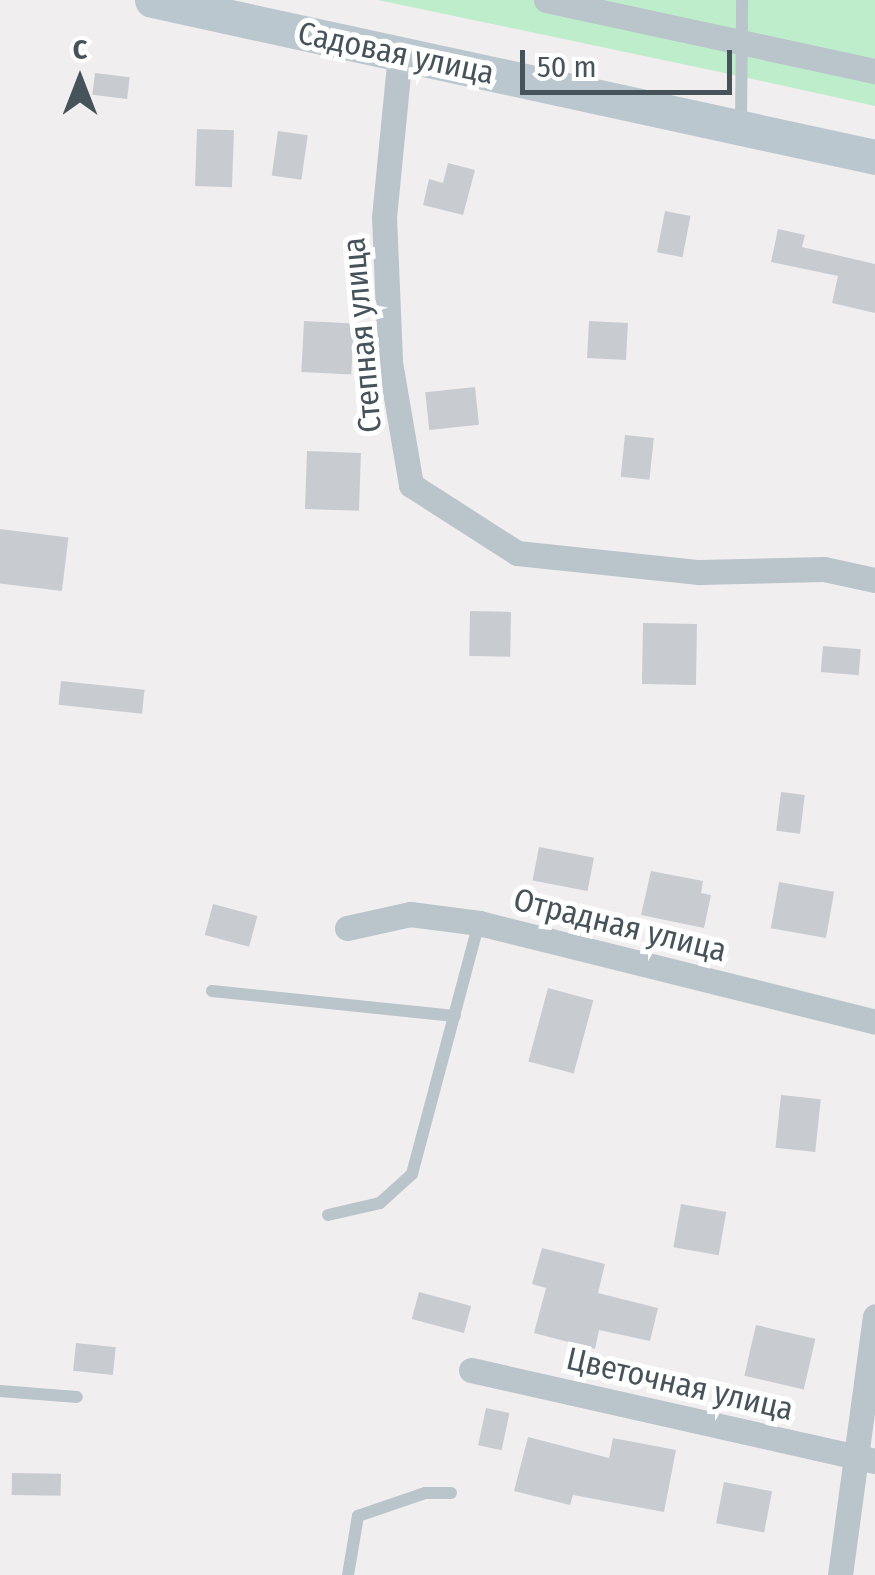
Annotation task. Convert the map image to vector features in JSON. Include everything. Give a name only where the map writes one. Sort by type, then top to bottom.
[{"type":"main road","name":"Садовая улица","points":[[152,0],[875,157]]},
{"type":"street","points":[[546,0],[737,46],[875,71]]},
{"type":"street","name":"Степная улица","points":[[400,54],[384,218],[390,362],[411,485],[517,553],[699,572],[824,570],[875,580]]},
{"type":"street","name":"Отрадная улица","points":[[347,928],[410,914],[480,923],[875,1022]]},
{"type":"street","points":[[840,1575],[865,1458],[875,1316]]},
{"type":"street","name":"Цветочная улица","points":[[472,1370],[865,1458]]},
{"type":"lane","points":[[741,128],[737,46],[742,0]]},
{"type":"lane","points":[[328,1215],[380,1203],[412,1174],[480,923]]},
{"type":"lane","points":[[212,991],[454,1016]]},
{"type":"lane","points":[[0,1391],[78,1397]]},
{"type":"lane","points":[[348,1575],[358,1516],[424,1493],[451,1493]]},
{"type":"green space","points":[[378,0],[875,0],[875,106],[739,76]]},
{"type":"building","points":[[95,73],[130,77],[127,99],[92,95]]},
{"type":"building","points":[[197,129],[234,130],[232,187],[195,186]]},
{"type":"building","points":[[278,131],[308,135],[301,180],[272,176]]},
{"type":"building","points":[[448,163],[475,170],[463,215],[423,205],[429,179],[443,183]]},
{"type":"building","points":[[665,211],[691,216],[683,257],[657,252]]},
{"type":"building","points":[[778,229],[805,235],[802,247],[875,264],[875,313],[832,303],[838,276],[771,262]]},
{"type":"building","points":[[304,321],[354,324],[351,375],[301,372]]},
{"type":"building","points":[[589,321],[628,323],[626,360],[587,358]]},
{"type":"building","points":[[475,387],[479,425],[429,430],[425,392]]},
{"type":"building","points":[[625,435],[654,438],[649,480],[621,477]]},
{"type":"building","points":[[307,451],[361,453],[359,511],[305,509]]},
{"type":"building","points":[[0,529],[68,537],[62,591],[0,583]]},
{"type":"building","points":[[470,611],[511,612],[510,657],[469,656]]},
{"type":"building","points":[[643,623],[697,624],[696,685],[642,684]]},
{"type":"building","points":[[823,646],[861,649],[859,675],[821,672]]},
{"type":"building","points":[[61,681],[145,690],[142,714],[58,705]]},
{"type":"building","points":[[781,792],[805,795],[800,834],[776,831]]},
{"type":"building","points":[[539,847],[594,858],[587,891],[533,880]]},
{"type":"building","points":[[651,871],[703,881],[701,893],[711,895],[704,928],[641,915]]},
{"type":"building","points":[[779,882],[834,892],[826,938],[771,928]]},
{"type":"building","points":[[213,904],[257,916],[249,947],[205,935]]},
{"type":"building","points":[[548,988],[593,1000],[574,1074],[528,1061]]},
{"type":"building","points":[[781,1095],[821,1099],[815,1152],[775,1148]]},
{"type":"building","points":[[681,1204],[726,1212],[719,1255],[673,1247]]},
{"type":"building","points":[[542,1248],[605,1264],[598,1293],[658,1308],[650,1341],[599,1330],[595,1349],[534,1333],[546,1288],[532,1284]]},
{"type":"building","points":[[419,1292],[471,1306],[464,1333],[412,1319]]},
{"type":"building","points":[[756,1325],[815,1339],[804,1389],[744,1376]]},
{"type":"building","points":[[76,1343],[116,1347],[113,1375],[73,1371]]},
{"type":"building","points":[[486,1408],[509,1413],[502,1450],[478,1445]]},
{"type":"building","points":[[528,1437],[609,1458],[613,1438],[676,1450],[664,1512],[573,1495],[570,1505],[514,1491]]},
{"type":"building","points":[[12,1473],[61,1474],[61,1496],[12,1495]]},
{"type":"building","points":[[724,1482],[772,1491],[764,1533],[716,1523]]}]
